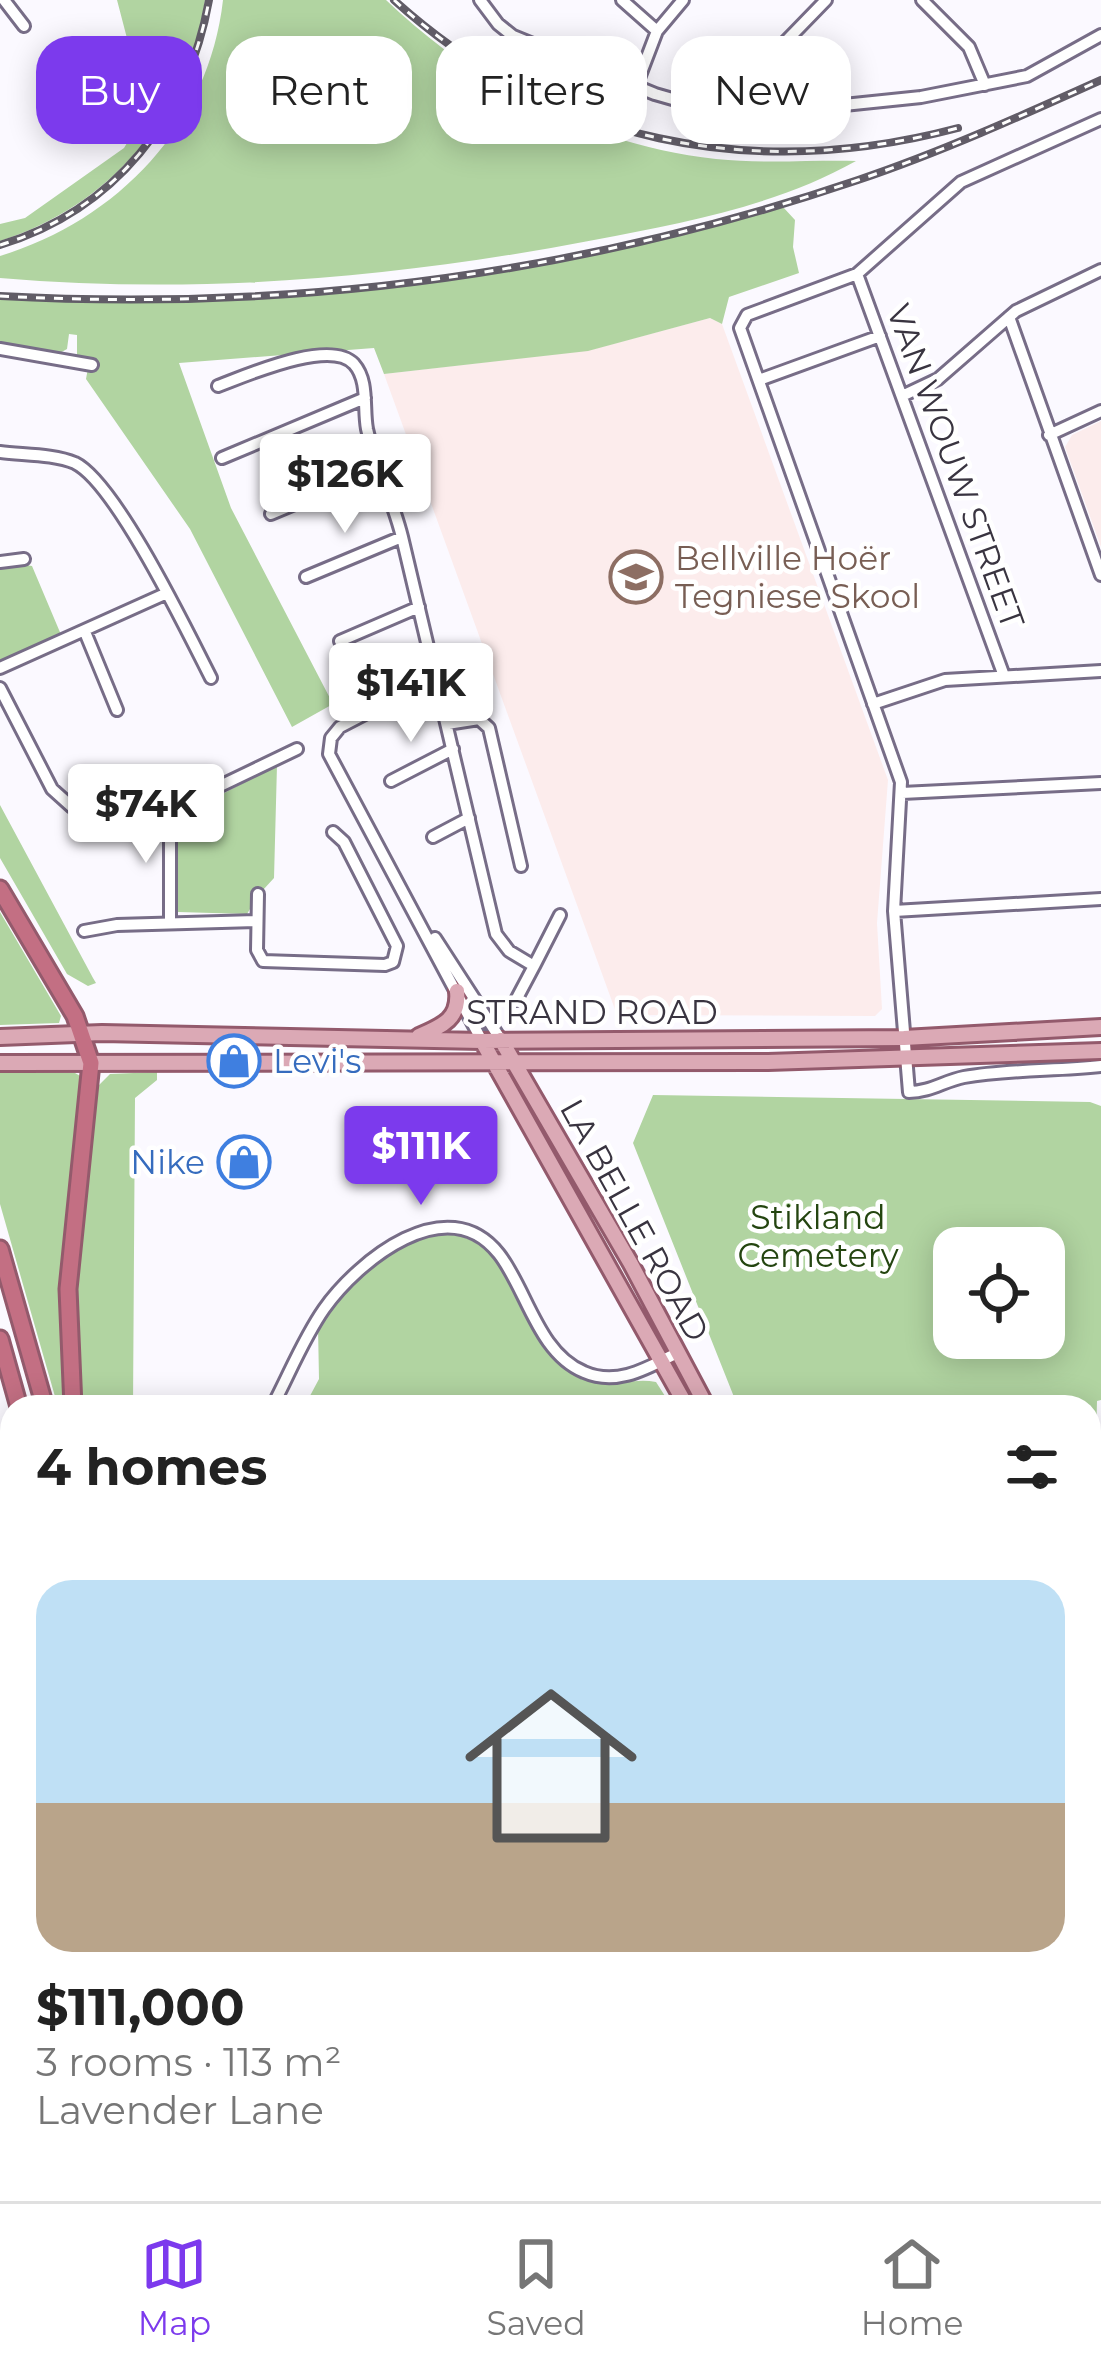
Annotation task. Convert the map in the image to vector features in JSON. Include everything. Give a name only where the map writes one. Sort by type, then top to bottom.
[{"type":"highway","points":[[0,889],[83,1034],[91,1063],[68,1289],[72,1395]]},
{"type":"highway","points":[[0,1249],[42,1395]]},
{"type":"highway","points":[[0,1339],[16,1395]]},
{"type":"main road","points":[[414,1039],[451,1019],[457,1011],[457,991]]},
{"type":"main road","name":"STRAND ROAD","points":[[0,1037],[904,1038],[1101,1027]]},
{"type":"main road","name":"LA BELLE ROAD","points":[[501,1040],[701,1395]]},
{"type":"main road","name":"LA BELLE ROAD","points":[[482,1041],[681,1395]]},
{"type":"main road","name":"STRAND ROAD","points":[[0,1063],[907,1060],[1101,1051]]},
{"type":"street","points":[[4,0],[24,26]]},
{"type":"street","points":[[480,0],[513,36]]},
{"type":"street","points":[[622,0],[657,31]]},
{"type":"street","points":[[647,57],[657,31],[683,0]]},
{"type":"street","points":[[791,36],[826,0]]},
{"type":"street","points":[[928,2],[972,50],[986,85]]},
{"type":"street","points":[[851,104],[921,97],[1028,76],[1101,35]]},
{"type":"street","points":[[1101,134],[1098,120],[953,187],[857,274],[745,317],[741,333],[902,793],[894,911],[909,1092],[961,1077],[1101,1066]]},
{"type":"street","points":[[902,396],[938,379],[1009,317],[1101,270]]},
{"type":"street","name":"VAN WOUW STREET","points":[[857,274],[1004,676]]},
{"type":"street","points":[[1009,317],[1101,575]]},
{"type":"street","points":[[759,380],[880,336]]},
{"type":"street","points":[[0,349],[92,365]]},
{"type":"street","points":[[218,386],[276,363],[338,357],[356,368],[367,430],[403,537],[496,934],[509,952],[534,966]]},
{"type":"street","points":[[222,458],[364,398]]},
{"type":"street","points":[[1049,435],[1101,411]]},
{"type":"street","points":[[0,452],[70,461],[85,469],[146,553],[211,678]]},
{"type":"street","points":[[271,514],[382,467]]},
{"type":"street","points":[[306,577],[403,537]]},
{"type":"street","points":[[0,562],[24,559]]},
{"type":"street","points":[[0,668],[167,593]]},
{"type":"street","points":[[340,641],[419,607]]},
{"type":"street","points":[[85,632],[117,710]]},
{"type":"street","points":[[873,704],[945,680],[1101,670]]},
{"type":"street","points":[[436,677],[340,727],[328,747],[482,1041]]},
{"type":"street","points":[[0,688],[52,789],[62,802],[81,808],[170,810],[297,749]]},
{"type":"street","points":[[446,724],[479,719],[489,728],[520,866]]},
{"type":"street","points":[[391,781],[453,749]]},
{"type":"street","points":[[902,793],[1101,783]]},
{"type":"street","points":[[170,810],[170,922]]},
{"type":"street","points":[[433,838],[469,818]]},
{"type":"street","points":[[258,894],[257,950],[267,963],[385,965],[394,960],[398,946],[344,842],[333,832]]},
{"type":"street","points":[[894,911],[1101,899]]},
{"type":"street","points":[[516,1000],[560,915]]},
{"type":"street","points":[[418,916],[466,980],[501,1040]]},
{"type":"street","points":[[84,931],[170,922],[257,921]]},
{"type":"street","points":[[278,1395],[322,1312],[342,1286],[383,1251],[413,1234],[437,1228],[470,1233],[495,1249],[547,1339],[577,1369],[621,1377],[679,1352]]},
{"type":"shaded area","name":"Bellville Hoër Tegniese Skool","points":[[710,318],[722,324],[888,780],[877,923],[882,1009],[875,1016],[617,1015],[384,374],[590,350]]},
{"type":"shaded area","points":[[1101,421],[1101,547],[1065,447],[1072,435]]},
{"type":"green space","points":[[117,0],[205,0],[197,36],[126,36]]},
{"type":"green space","points":[[223,0],[386,0],[436,43],[436,144],[639,144],[716,159],[856,161],[794,190],[728,211],[594,240],[446,264],[224,283],[150,285],[0,278],[0,256],[83,218],[119,192],[163,144],[202,144],[202,79]]},
{"type":"green space","points":[[142,144],[109,180],[76,205],[0,241],[0,224],[25,218],[124,148]]},
{"type":"green space","points":[[783,207],[795,220],[793,247],[799,273],[729,297],[722,324],[710,318],[588,351],[384,374],[374,348],[179,363],[231,508],[333,704],[292,727],[190,529],[86,379],[96,361],[77,356],[77,335],[69,334],[67,349],[58,354],[0,344],[0,298],[201,301],[395,287],[588,256]]},
{"type":"green space","points":[[14,563],[32,566],[62,637],[0,660],[0,568]]},
{"type":"green space","points":[[277,765],[274,878],[263,890],[254,890],[247,914],[178,912],[177,818]]},
{"type":"green space","points":[[0,805],[96,983],[88,986],[67,974],[0,858]]},
{"type":"green space","points":[[0,912],[61,1016],[59,1023],[0,1025]]},
{"type":"green space","points":[[0,1072],[82,1077],[61,1283],[65,1395],[55,1395],[0,1204]]},
{"type":"green space","points":[[157,1072],[157,1080],[135,1098],[133,1395],[78,1395],[76,1260],[97,1087],[110,1074]]},
{"type":"green space","name":"Stikland Cemetery","points":[[653,1095],[1090,1102],[1101,1106],[1101,1395],[733,1395],[633,1143]]},
{"type":"green space","points":[[446,1233],[472,1241],[492,1256],[560,1365],[591,1382],[656,1382],[664,1395],[310,1395],[319,1379],[318,1327],[324,1316],[377,1261],[427,1235]]},
{"type":"railway","points":[[0,245],[78,208],[140,153],[184,83],[209,0]]},
{"type":"railway","points":[[394,0],[456,49],[521,88],[589,118],[659,138],[732,149],[806,151],[882,144],[958,128]]},
{"type":"railway","points":[[0,296],[218,298],[327,291],[542,262],[754,213],[858,180],[1101,80]]},
{"type":"place","name":"Bellville Hoër Tegniese Skool","points":[[636,577]]},
{"type":"place","name":"Levi's","points":[[234,1061]]},
{"type":"place","name":"Nike","points":[[244,1162]]}]
